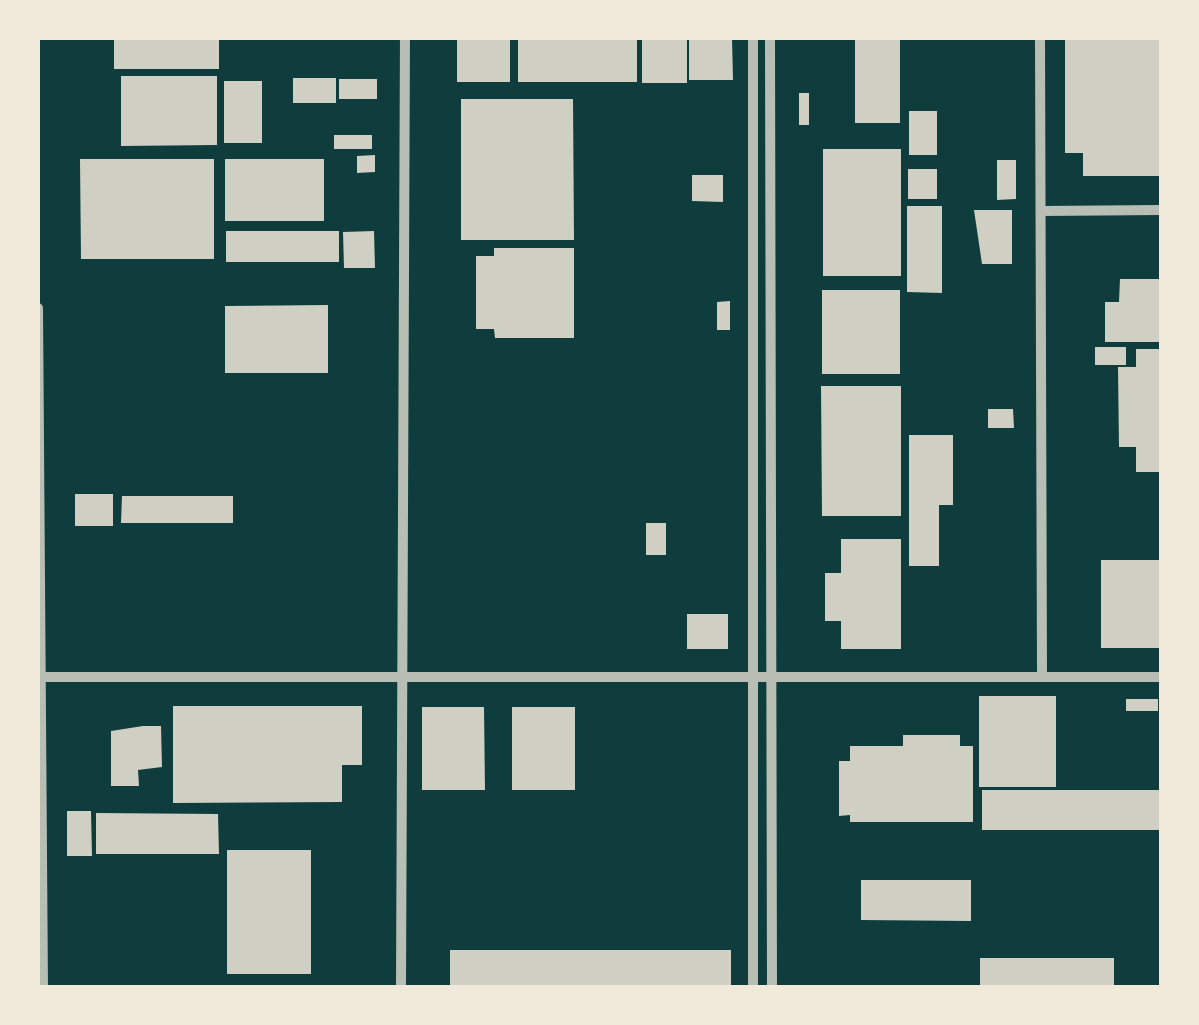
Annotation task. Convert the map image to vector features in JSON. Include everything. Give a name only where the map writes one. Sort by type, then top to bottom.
[{"type":"street","points":[[401,987],[405,38]]},
{"type":"street","points":[[753,38],[753,987]]},
{"type":"street","points":[[770,38],[772,987]]},
{"type":"street","points":[[1040,38],[1042,676]]},
{"type":"street","points":[[1042,211],[1161,210]]},
{"type":"street","points":[[38,308],[43,987]]},
{"type":"street","points":[[42,677],[1161,677]]},
{"type":"building","points":[[114,38],[219,38],[219,69],[114,69]]},
{"type":"building","points":[[457,38],[510,38],[510,82],[457,82]]},
{"type":"building","points":[[518,38],[637,38],[637,82],[518,82]]},
{"type":"building","points":[[642,38],[687,38],[687,83],[642,83]]},
{"type":"building","points":[[689,38],[732,38],[733,80],[689,80]]},
{"type":"building","points":[[855,38],[900,38],[900,123],[855,123]]},
{"type":"building","points":[[1065,38],[1161,38],[1161,176],[1083,176],[1083,153],[1065,153]]},
{"type":"building","points":[[121,76],[217,76],[217,145],[121,146]]},
{"type":"building","points":[[293,78],[336,78],[336,103],[293,103]]},
{"type":"building","points":[[339,79],[377,79],[377,99],[339,99]]},
{"type":"building","points":[[224,81],[262,81],[262,143],[224,143]]},
{"type":"building","points":[[799,93],[809,93],[809,125],[799,125]]},
{"type":"building","points":[[461,99],[573,99],[574,240],[461,240]]},
{"type":"building","points":[[909,111],[937,111],[937,155],[909,155]]},
{"type":"building","points":[[334,135],[372,135],[372,149],[334,149]]},
{"type":"building","points":[[823,149],[901,149],[901,276],[823,276]]},
{"type":"building","points":[[375,155],[375,172],[357,173],[357,156]]},
{"type":"building","points":[[80,159],[214,159],[214,259],[81,259]]},
{"type":"building","points":[[225,159],[324,159],[324,221],[225,221]]},
{"type":"building","points":[[997,160],[1016,160],[1016,199],[997,200]]},
{"type":"building","points":[[908,169],[937,169],[937,199],[908,199]]},
{"type":"building","points":[[692,175],[723,175],[723,202],[692,201]]},
{"type":"building","points":[[907,206],[942,206],[942,293],[907,292]]},
{"type":"building","points":[[974,210],[1012,210],[1012,264],[982,264]]},
{"type":"building","points":[[226,231],[339,231],[339,262],[226,262]]},
{"type":"building","points":[[374,231],[375,268],[344,268],[343,232]]},
{"type":"building","points":[[494,248],[574,248],[574,338],[495,338],[494,329],[476,329],[476,256],[494,256]]},
{"type":"building","points":[[1120,279],[1161,279],[1161,342],[1105,342],[1105,302],[1119,302]]},
{"type":"building","points":[[822,290],[900,290],[900,374],[822,374]]},
{"type":"building","points":[[730,301],[730,330],[717,330],[717,302]]},
{"type":"building","points":[[328,305],[328,373],[225,373],[225,306]]},
{"type":"building","points":[[1095,347],[1126,347],[1126,365],[1095,365]]},
{"type":"building","points":[[1136,349],[1161,349],[1161,472],[1136,472],[1136,447],[1119,447],[1118,367],[1136,367]]},
{"type":"building","points":[[821,386],[901,386],[901,516],[822,516]]},
{"type":"building","points":[[988,409],[1013,409],[1014,428],[988,428]]},
{"type":"building","points":[[909,435],[953,435],[953,505],[939,505],[939,566],[909,566]]},
{"type":"building","points":[[75,494],[113,494],[113,526],[75,526]]},
{"type":"building","points":[[122,496],[233,496],[233,523],[121,523]]},
{"type":"building","points":[[646,523],[666,523],[666,555],[646,555]]},
{"type":"building","points":[[841,539],[901,539],[901,649],[841,649],[841,621],[825,621],[825,573],[841,573]]},
{"type":"building","points":[[1101,560],[1161,560],[1161,648],[1101,648]]},
{"type":"building","points":[[687,614],[728,614],[728,649],[687,649]]},
{"type":"building","points":[[979,696],[1056,696],[1056,787],[979,787]]},
{"type":"building","points":[[1126,699],[1158,699],[1158,711],[1126,711]]},
{"type":"building","points":[[173,706],[362,706],[362,765],[342,765],[342,802],[173,803]]},
{"type":"building","points":[[422,707],[484,707],[485,790],[422,790]]},
{"type":"building","points":[[512,707],[575,707],[575,790],[512,790]]},
{"type":"building","points":[[161,726],[162,767],[138,770],[139,786],[111,786],[111,731]]},
{"type":"building","points":[[903,735],[960,735],[960,746],[973,746],[973,822],[850,822],[850,815],[839,816],[839,761],[850,761],[850,746],[903,746]]},
{"type":"building","points":[[982,790],[1161,790],[1161,830],[982,830]]},
{"type":"building","points":[[67,811],[91,811],[92,856],[67,856]]},
{"type":"building","points":[[96,813],[218,814],[219,854],[96,854]]},
{"type":"building","points":[[227,850],[311,850],[311,974],[227,974]]},
{"type":"building","points":[[861,880],[971,880],[971,921],[861,920]]},
{"type":"building","points":[[450,950],[731,950],[731,987],[450,987]]},
{"type":"building","points":[[980,958],[1114,958],[1114,987],[980,987]]}]
